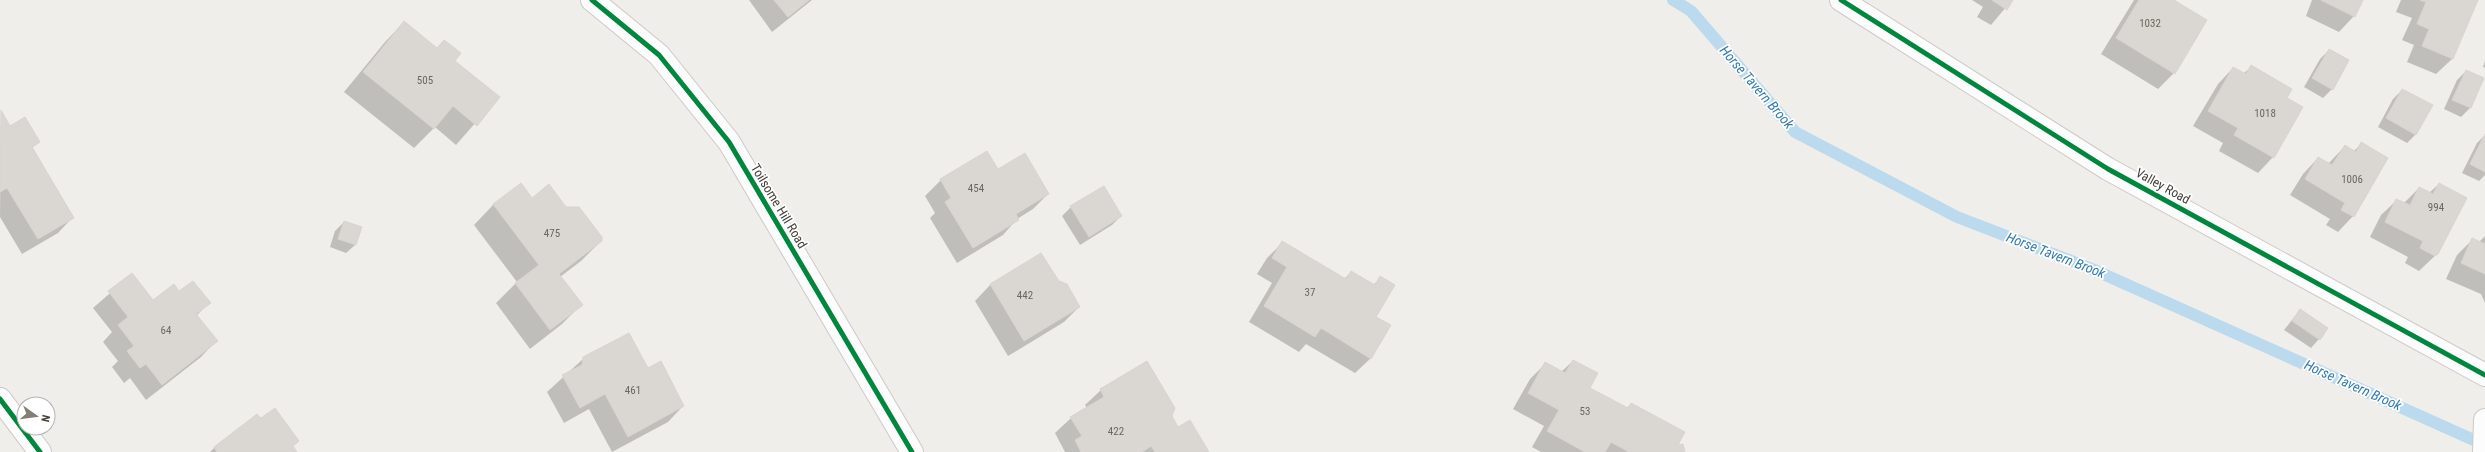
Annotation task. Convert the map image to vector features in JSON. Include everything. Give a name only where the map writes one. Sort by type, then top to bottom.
[{"type":"street","name":"Toilsome Hill Road","points":[[592,0],[659,55],[729,142],[912,452]]},
{"type":"street","name":"Valley Road","points":[[1841,0],[2108,169],[2485,375]]},
{"type":"street","points":[[0,400],[40,452]]},
{"type":"street","points":[[2484,452],[2485,420]]},
{"type":"building","points":[[774,0],[809,0],[788,17]]},
{"type":"building","points":[[1992,0],[2013,0],[2007,10]]},
{"type":"building","points":[[2139,0],[2174,0],[2207,20],[2175,74],[2116,38]]},
{"type":"building","points":[[2321,0],[2363,0],[2355,17]]},
{"type":"building","points":[[2420,0],[2478,0],[2453,59],[2422,46],[2429,29],[2417,24],[2426,2]]},
{"type":"building","points":[[404,21],[437,48],[444,40],[461,53],[455,61],[500,97],[477,126],[453,106],[434,129],[363,72]]},
{"type":"building","points":[[2329,49],[2349,60],[2333,90],[2312,78]]},
{"type":"building","points":[[2251,65],[2292,89],[2287,98],[2303,107],[2274,158],[2234,135],[2238,128],[2208,111],[2233,67],[2246,74]]},
{"type":"building","points":[[2466,70],[2484,78],[2471,108],[2452,100]]},
{"type":"building","points":[[2402,89],[2433,105],[2416,135],[2386,118]]},
{"type":"building","points":[[1,110],[10,126],[25,117],[40,142],[32,147],[74,218],[38,239],[7,188],[0,192]]},
{"type":"building","points":[[2485,134],[2485,172],[2470,164]]},
{"type":"building","points":[[2361,142],[2388,158],[2354,217],[2341,210],[2345,203],[2305,179],[2318,157],[2332,165],[2345,145],[2356,152]]},
{"type":"building","points":[[987,151],[998,169],[1025,153],[1049,194],[1016,214],[1019,220],[973,248],[945,202],[951,198],[940,179]]},
{"type":"building","points":[[521,183],[532,198],[549,184],[566,207],[579,207],[602,237],[602,241],[559,274],[583,305],[550,330],[515,283],[539,265],[493,204]]},
{"type":"building","points":[[2439,183],[2467,198],[2438,254],[2435,256],[2420,248],[2423,241],[2385,222],[2396,199],[2410,205],[2419,187],[2433,194]]},
{"type":"building","points":[[1104,186],[1122,216],[1089,237],[1070,206]]},
{"type":"building","points":[[344,221],[362,227],[356,245],[338,239]]},
{"type":"building","points":[[2472,238],[2485,244],[2485,274],[2461,263]]},
{"type":"building","points":[[1282,241],[1346,279],[1351,271],[1375,285],[1380,276],[1395,285],[1376,317],[1391,325],[1371,359],[1321,328],[1315,337],[1264,306],[1287,267],[1272,258]]},
{"type":"building","points":[[1041,253],[1059,281],[1067,284],[1080,307],[1024,341],[990,284]]},
{"type":"building","points":[[132,273],[153,300],[174,284],[179,291],[193,281],[211,303],[196,314],[218,341],[162,385],[146,364],[140,368],[127,351],[134,346],[118,325],[128,317],[108,291]]},
{"type":"building","points":[[2300,309],[2328,328],[2320,340],[2292,321]]},
{"type":"building","points":[[629,333],[648,368],[661,361],[684,406],[628,437],[605,394],[580,408],[562,375],[582,365],[583,357]]},
{"type":"building","points":[[1573,360],[1598,373],[1590,388],[1628,408],[1631,403],[1685,432],[1678,445],[1683,444],[1685,452],[1629,452],[1611,442],[1605,452],[1585,452],[1547,431],[1559,410],[1528,393],[1545,362],[1565,373]]},
{"type":"building","points":[[1147,361],[1175,408],[1172,416],[1178,427],[1190,420],[1209,452],[1155,452],[1151,446],[1142,452],[1081,452],[1075,440],[1082,436],[1070,417],[1104,397],[1100,389]]},
{"type":"building","points":[[275,408],[299,441],[293,446],[297,452],[217,452],[214,447],[257,414],[261,418]]},
{"type":"waterway","name":"Horse Tavern Brook","points":[[1673,0],[1691,11],[1795,132],[1957,217],[2092,269],[2485,445]]},
{"type":"cycle path","points":[[592,0],[659,55],[729,142],[912,452]]},
{"type":"cycle path","points":[[1841,0],[2108,169],[2485,375]]},
{"type":"cycle path","points":[[0,399],[40,452]]}]
